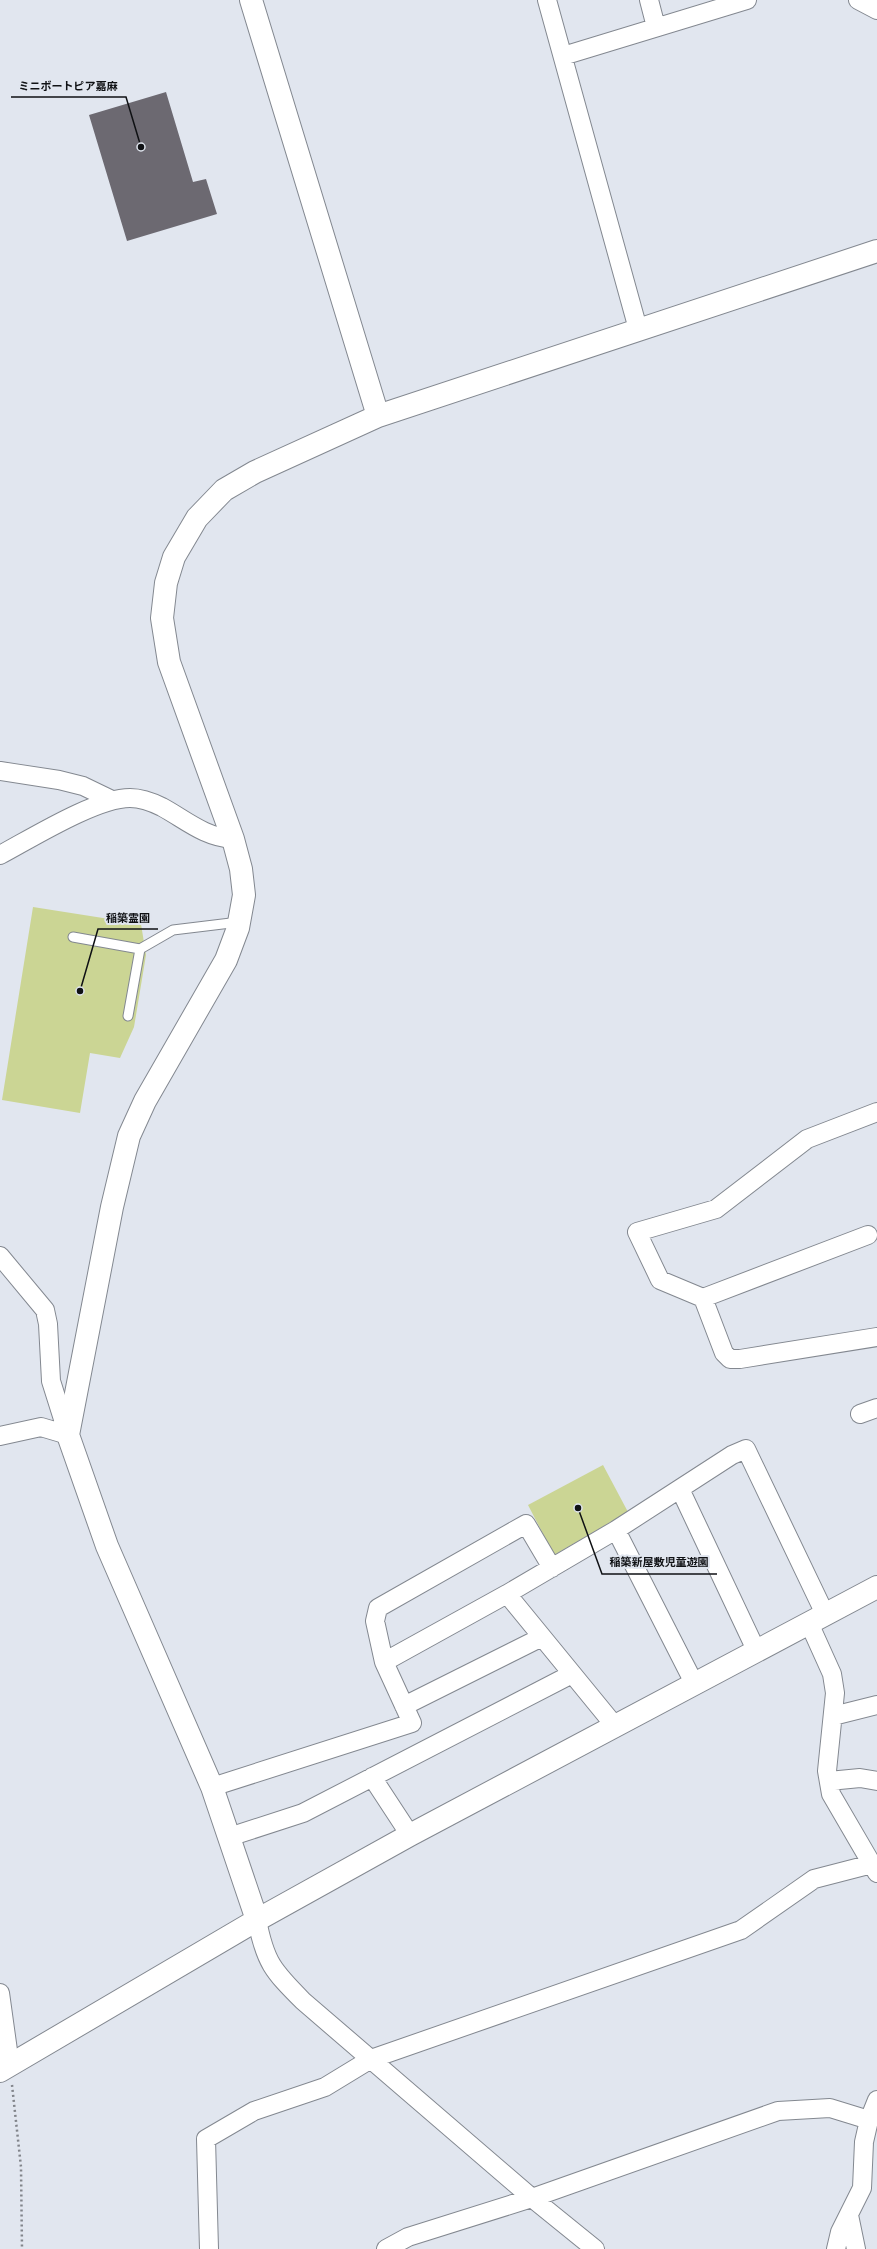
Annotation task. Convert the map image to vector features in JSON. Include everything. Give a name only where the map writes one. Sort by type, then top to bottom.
[{"type":"street","points":[[250,0],[378,416]]},
{"type":"street","points":[[547,0],[638,329]]},
{"type":"street","points":[[648,0],[656,27]]},
{"type":"street","points":[[563,56],[747,0]]},
{"type":"street","points":[[858,0],[877,10]]},
{"type":"street","points":[[68,1435],[112,1207],[129,1136],[145,1101],[226,960],[239,922],[244,895],[241,869],[233,839],[169,662],[162,618],[166,583],[174,557],[197,518],[224,490],[255,472],[378,416],[877,251]]},
{"type":"street","points":[[0,771],[60,780],[83,786],[112,800]]},
{"type":"street","points":[[0,855],[88,809],[112,800],[130,798],[146,800],[163,808],[196,829],[218,838],[233,839]]},
{"type":"street","points":[[868,1235],[703,1298],[660,1280],[637,1232],[716,1209],[807,1139],[877,1112]]},
{"type":"street","points":[[0,1256],[45,1310],[48,1324],[51,1381],[68,1435],[107,1546],[212,1787],[257,1920],[263,1949],[277,1976],[303,2001],[532,2198],[595,2249]]},
{"type":"street","points":[[703,1298],[724,1353],[730,1358],[740,1359],[877,1337]]},
{"type":"street","points":[[860,1414],[877,1408]]},
{"type":"street","points":[[0,1436],[41,1427],[68,1435]]},
{"type":"street","points":[[209,2249],[206,2139],[254,2111],[325,2087],[371,2059],[741,1930],[814,1879],[874,1868],[831,1794],[827,1771],[835,1693],[832,1674],[817,1618],[746,1449],[732,1455],[616,1530],[552,1568],[384,1662]]},
{"type":"street","points":[[680,1489],[756,1650]]},
{"type":"street","points":[[427,1749],[412,1723],[384,1662],[374,1621],[378,1608],[526,1524],[552,1568]]},
{"type":"street","points":[[616,1530],[694,1683]]},
{"type":"street","points":[[0,1993],[5,2068],[257,1920],[410,1835],[877,1587]]},
{"type":"street","points":[[507,1594],[615,1726]]},
{"type":"street","points":[[404,1706],[542,1637]]},
{"type":"street","points":[[229,1836],[303,1813],[572,1674]]},
{"type":"street","points":[[833,1716],[877,1705]]},
{"type":"street","points":[[212,1787],[412,1723]]},
{"type":"street","points":[[372,1777],[410,1835]]},
{"type":"street","points":[[829,1781],[860,1778],[877,1781]]},
{"type":"street","points":[[836,2249],[840,2232],[862,2188],[864,2142],[869,2120],[877,2100]]},
{"type":"street","points":[[386,2249],[408,2237],[532,2198],[778,2111],[830,2108],[869,2120]]},
{"type":"street","points":[[849,2215],[856,2249]]},
{"type":"lane","points":[[72,937],[140,949],[173,930],[239,922]]},
{"type":"lane","points":[[128,1016],[140,949]]},
{"type":"path","points":[[5,2068],[21,2167],[22,2249]]},
{"type":"green space","points":[[33,907],[141,924],[146,955],[134,1027],[120,1058],[90,1053],[80,1113],[2,1100]]},
{"type":"green space","points":[[603,1465],[628,1512],[554,1555],[528,1505]]},
{"type":"building","points":[[166,92],[193,182],[206,179],[217,214],[127,241],[89,115]]},
{"type":"place","name":"ミニボートピア嘉麻","points":[[141,147]]},
{"type":"place","name":"稲築霊園","points":[[80,991]]},
{"type":"place","name":"稲築新屋敷児童遊園","points":[[578,1508]]}]
